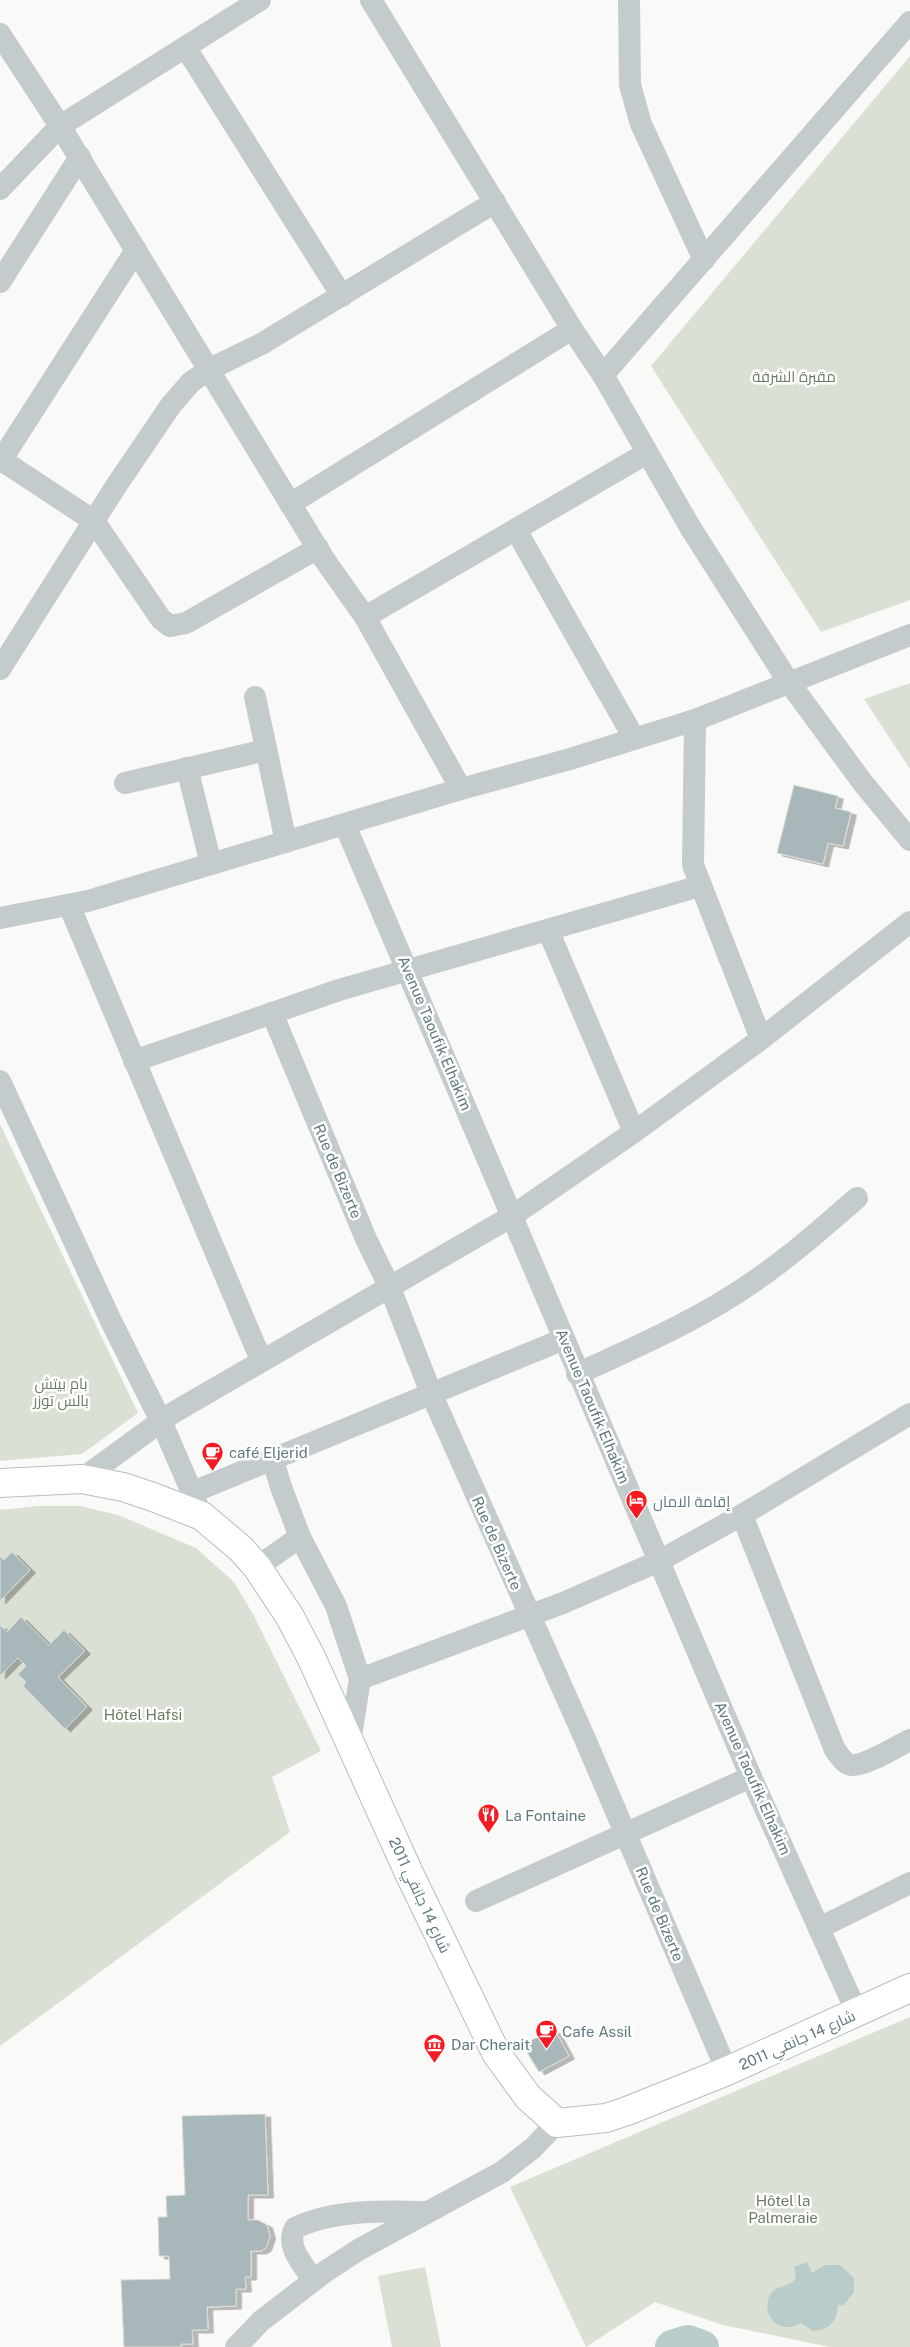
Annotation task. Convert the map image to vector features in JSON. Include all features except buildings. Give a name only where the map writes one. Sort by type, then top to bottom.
[{"type":"main road","name":"شارع 14 جانفي 2011","points":[[0,1484],[82,1479],[197,1504],[257,1567],[285,1610],[311,1657],[409,1873],[496,2053],[528,2097],[557,2124],[606,2118],[727,2071],[910,1988]]},
{"type":"street","points":[[0,189],[60,126],[260,0]]},
{"type":"street","points":[[371,0],[572,329],[603,375],[690,527],[788,681],[863,782],[910,840]]},
{"type":"street","points":[[629,0],[630,85],[634,103],[641,124],[704,260]]},
{"type":"street","points":[[603,375],[910,22]]},
{"type":"street","points":[[0,34],[80,157],[290,504],[365,617],[461,789]]},
{"type":"street","points":[[186,48],[342,296]]},
{"type":"street","points":[[0,282],[80,157]]},
{"type":"street","points":[[0,669],[94,521],[171,405],[191,382],[210,369],[263,343],[495,202]]},
{"type":"street","points":[[136,250],[0,460],[94,521],[161,620],[170,626],[186,623],[318,548]]},
{"type":"street","points":[[290,504],[572,329]]},
{"type":"street","points":[[365,617],[647,453]]},
{"type":"street","points":[[516,530],[634,738]]},
{"type":"street","points":[[0,918],[69,905],[345,825],[461,789],[570,759],[695,720],[788,681],[910,635]]},
{"type":"street","points":[[255,697],[286,842]]},
{"type":"street","points":[[695,720],[693,865],[761,1039]]},
{"type":"street","points":[[126,782],[266,750]]},
{"type":"street","points":[[187,768],[211,864]]},
{"type":"street","name":"Avenue Taoufik Elhakim","points":[[345,825],[564,1338],[577,1374],[751,1777],[857,2013]]},
{"type":"street","points":[[134,1060],[339,990],[700,886]]},
{"type":"street","points":[[69,905],[261,1360]]},
{"type":"street","points":[[82,1479],[162,1423],[171,1414],[261,1360],[390,1288],[512,1216],[634,1132],[761,1039],[910,922]]},
{"type":"street","points":[[548,930],[634,1132]]},
{"type":"street","name":"Rue de Bizerte","points":[[272,1013],[366,1239],[390,1288],[431,1393],[626,1835],[727,2071]]},
{"type":"street","points":[[0,1081],[107,1312],[162,1423],[197,1504],[273,1460],[564,1338]]},
{"type":"street","points":[[577,1374],[673,1330],[756,1280],[858,1198]]},
{"type":"street","points":[[360,1679],[530,1616],[659,1561],[742,1515],[910,1414]]},
{"type":"street","points":[[273,1460],[300,1537],[336,1606],[360,1679],[350,1742]]},
{"type":"street","points":[[742,1515],[835,1750],[843,1761],[851,1765],[861,1764],[910,1740]]},
{"type":"street","points":[[257,1567],[300,1537]]},
{"type":"street","points":[[476,1902],[751,1777]]},
{"type":"street","points":[[819,1928],[910,1883]]},
{"type":"street","points":[[236,2347],[261,2321],[313,2280],[360,2250],[502,2172],[532,2148],[557,2124]]},
{"type":"street","points":[[313,2280],[291,2244],[291,2236],[295,2228],[331,2216],[429,2212]]},
{"type":"green space","name":"مقبرة الشرفة","points":[[910,56],[910,600],[821,632],[651,366]]},
{"type":"green space","points":[[910,683],[910,769],[864,699]]},
{"type":"green space","name":"بام بيتش بالس توزر","points":[[0,1124],[138,1413],[82,1454],[0,1461]]},
{"type":"green space","name":"Hôtel Hafsi","points":[[37,1506],[80,1506],[118,1515],[196,1548],[234,1582],[254,1616],[321,1751],[272,1777],[290,1832],[0,2046],[0,1510]]},
{"type":"green space","name":"Hôtel la Palmeraie","points":[[910,2017],[910,2347],[830,2347],[723,2325],[655,2302],[586,2347],[510,2187]]},
{"type":"green space","points":[[425,2267],[441,2347],[392,2347],[378,2276]]},
{"type":"shaded area","points":[[807,2262],[812,2273],[825,2265],[840,2265],[854,2278],[854,2292],[843,2306],[838,2305],[834,2321],[824,2329],[813,2331],[801,2323],[788,2327],[776,2324],[769,2314],[767,2307],[771,2294],[775,2290],[791,2283],[796,2275],[794,2267]]},
{"type":"waterway","points":[[672,2347],[688,2342],[702,2347]]},
{"type":"place","name":"café Eljerid","points":[[213,1471]]},
{"type":"place","name":"إقامة الامان","points":[[637,1520]]},
{"type":"place","name":"La Fontaine","points":[[489,1834]]},
{"type":"place","name":"Cafe Assil","points":[[546,2050]]},
{"type":"place","name":"Dar Cherait","points":[[435,2063]]}]
